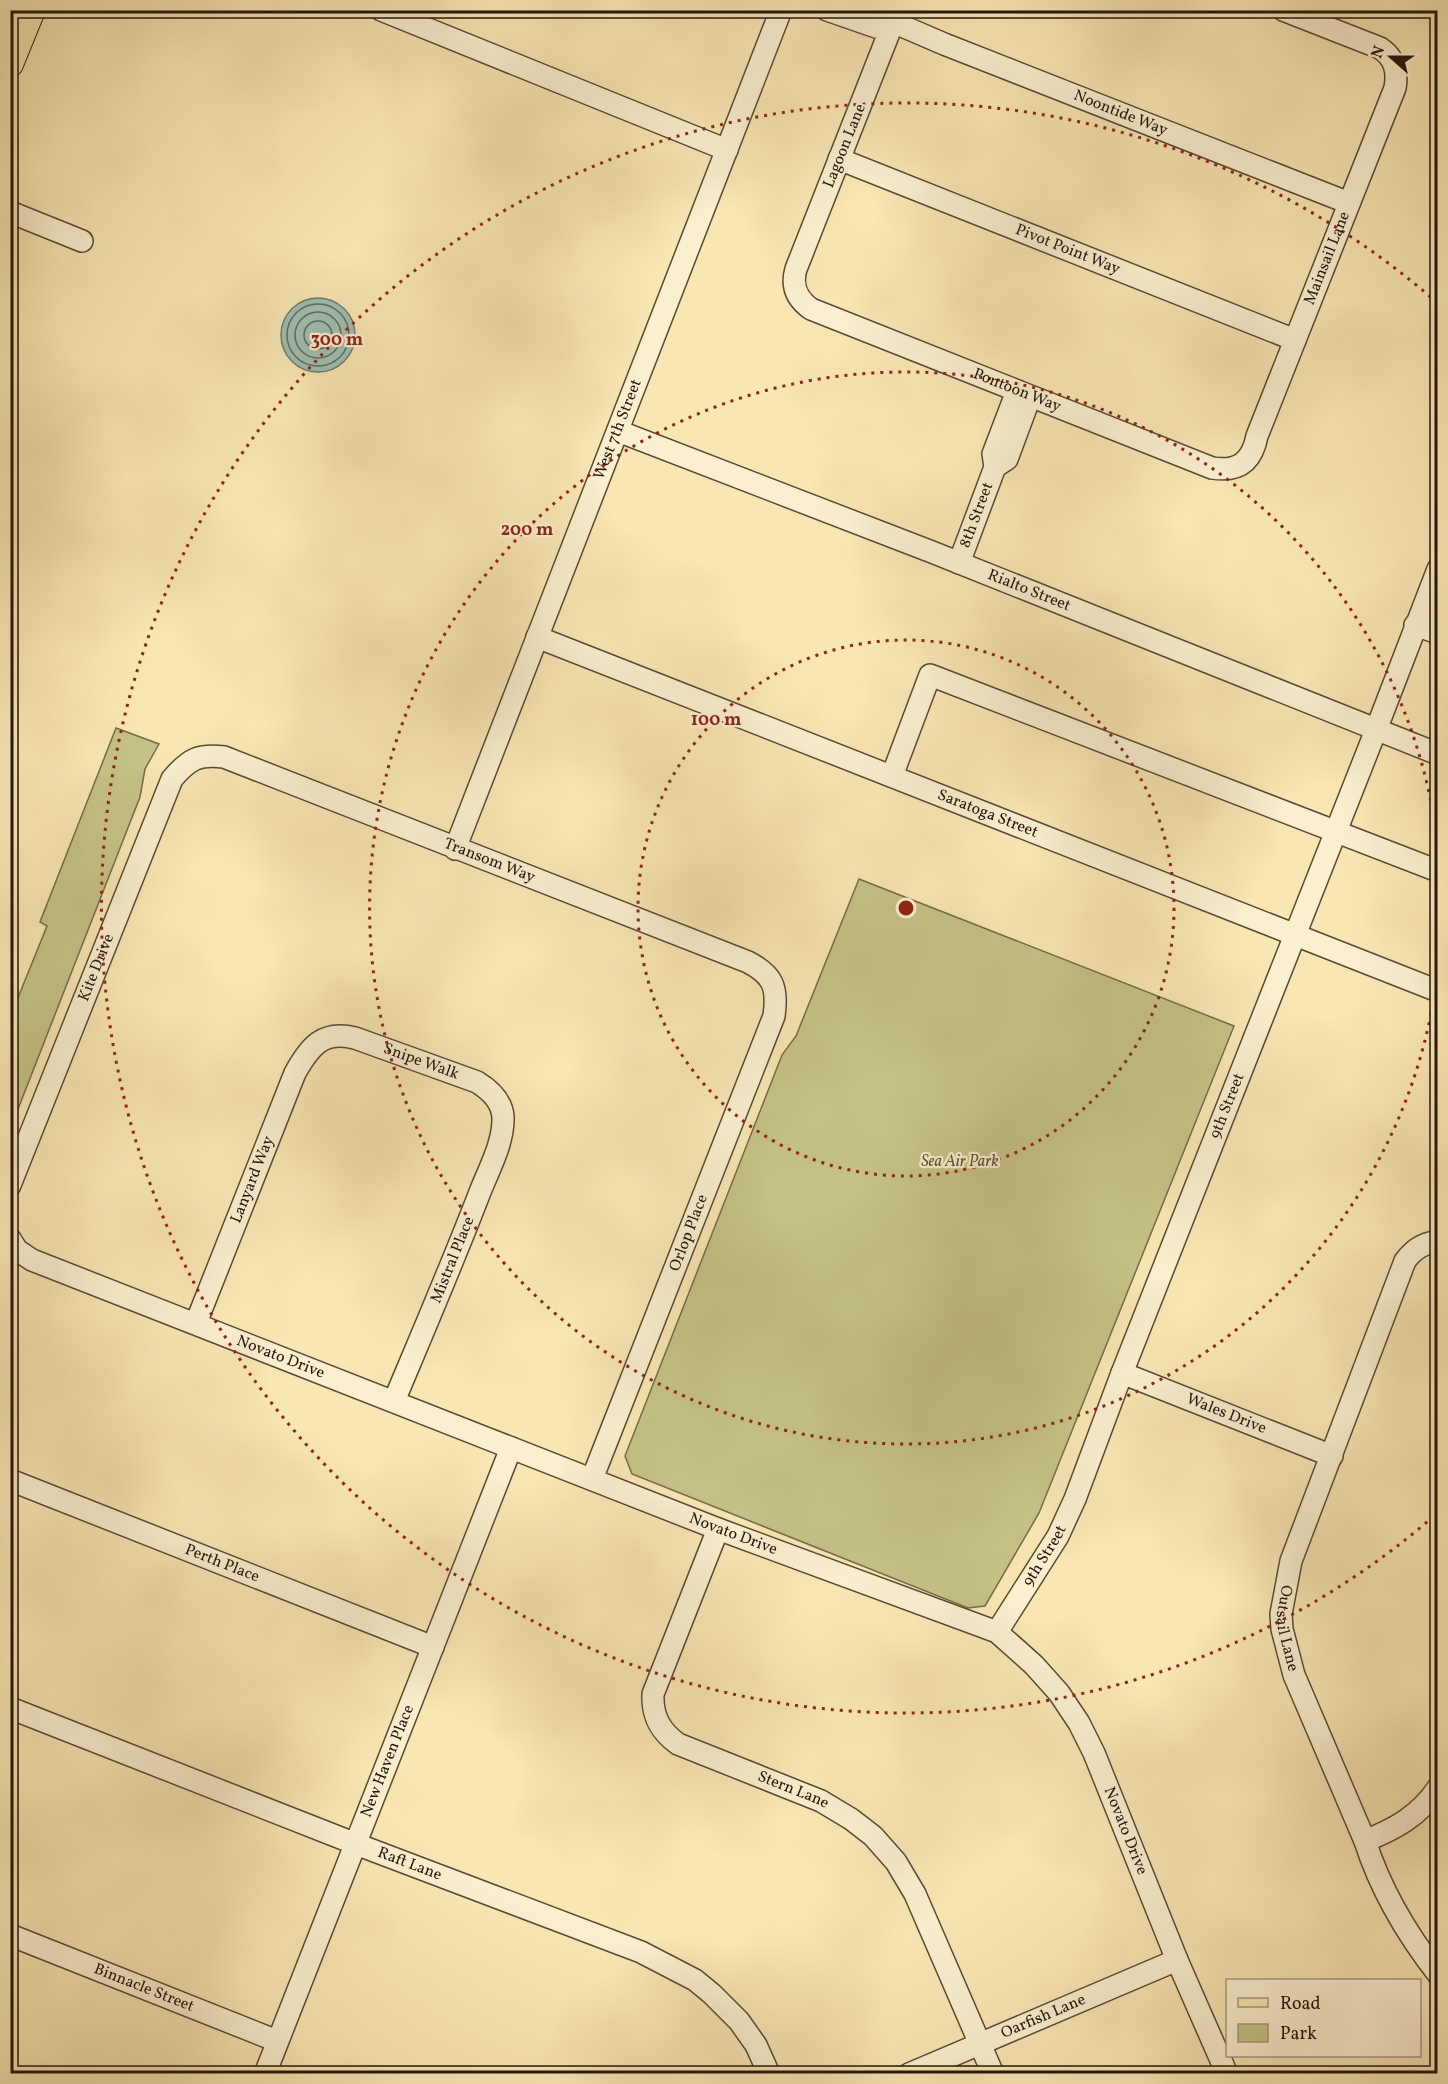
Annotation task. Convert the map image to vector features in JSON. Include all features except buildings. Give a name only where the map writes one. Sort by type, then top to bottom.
[{"type":"main road","points":[[10,64],[25,12]]},
{"type":"street","points":[[381,10],[727,150]]},
{"type":"street","name":"West 7th Street","points":[[455,849],[781,10]]},
{"type":"street","name":"Mainsail Lane","points":[[1252,454],[1395,88],[1397,77],[1393,63],[1380,48],[1283,10]]},
{"type":"street","name":"Noontide Way","points":[[837,12],[876,27],[892,14],[1349,203]]},
{"type":"street","name":"Lagoon Lane","points":[[794,282],[796,269],[892,14]]},
{"type":"street","name":"Pivot Point Way","points":[[839,159],[1295,340]]},
{"type":"street","points":[[10,212],[82,241]]},
{"type":"street","name":"Pontoon Way","points":[[794,282],[796,293],[803,304],[811,309],[1212,468],[1223,470],[1234,468],[1252,454]]},
{"type":"street","name":"8th Street","points":[[959,563],[995,467],[993,454],[1024,394]]},
{"type":"street","name":"Rialto Street","points":[[618,431],[959,563],[1437,754]]},
{"type":"street","name":"9th Street","points":[[997,1632],[1058,1536],[1075,1499],[1122,1373],[1376,730],[1437,569]]},
{"type":"street","points":[[1415,625],[1437,633]]},
{"type":"street","name":"Saratoga Street","points":[[537,637],[1437,991]]},
{"type":"street","points":[[892,776],[930,675],[1437,872]]},
{"type":"street","name":"Transom Way","points":[[195,758],[208,755],[224,757],[747,962],[763,970],[774,985]]},
{"type":"street","name":"Kite Drive","points":[[10,1185],[172,778],[184,765],[195,758]]},
{"type":"street","name":"Orlop Place","points":[[592,1479],[774,1016],[776,999],[774,985]]},
{"type":"street","name":"Snipe Walk","points":[[320,1040],[341,1034],[356,1038],[477,1082],[487,1088],[498,1101],[503,1117]]},
{"type":"street","name":"Lanyard Way","points":[[196,1323],[295,1073],[305,1055],[320,1040]]},
{"type":"street","name":"Mistral Place","points":[[394,1401],[492,1163],[502,1130],[503,1117]]},
{"type":"street","name":"Novato Drive","points":[[10,1239],[17,1250],[32,1260],[718,1528],[997,1632],[1034,1665],[1059,1693],[1079,1723],[1094,1753],[1177,1960],[1227,2073]]},
{"type":"street","name":"Outsail Lane","points":[[1431,1242],[1413,1250],[1405,1261],[1291,1561],[1281,1614],[1282,1629],[1294,1675],[1365,1841],[1374,1869],[1385,1893],[1416,1945],[1437,1974]]},
{"type":"street","name":"Wales Drive","points":[[1122,1373],[1332,1456]]},
{"type":"street","name":"New Haven Place","points":[[265,2073],[511,1448]]},
{"type":"street","name":"Perth Place","points":[[10,1480],[433,1647]]},
{"type":"street","name":"Stern Lane","points":[[718,1528],[653,1694],[653,1707],[660,1727],[678,1744],[821,1801],[851,1819],[873,1836],[896,1862],[915,1894],[993,2073]]},
{"type":"street","name":"Raft Lane","points":[[10,1708],[356,1844],[641,1952],[695,1980],[739,2021],[756,2045],[769,2073]]},
{"type":"street","points":[[1365,1841],[1396,1828],[1418,1811],[1437,1788]]},
{"type":"street","name":"Binnacle Street","points":[[10,1935],[277,2041]]},
{"type":"street","name":"Oarfish Lane","points":[[909,2073],[1177,1960]]},
{"type":"green space","points":[[116,728],[159,744],[145,769],[140,797],[11,1127],[11,1010],[13,1010],[47,926],[40,922]]},
{"type":"green space","name":"Sea Air Park","points":[[859,879],[1234,1026],[1039,1513],[985,1606],[968,1608],[632,1474],[625,1456],[782,1055],[796,1036]]},
{"type":"water","points":[[318,298],[332,301],[344,309],[352,321],[355,335],[352,349],[344,361],[332,369],[318,372],[304,369],[292,361],[284,349],[281,335],[284,321],[292,309],[304,301]]}]
